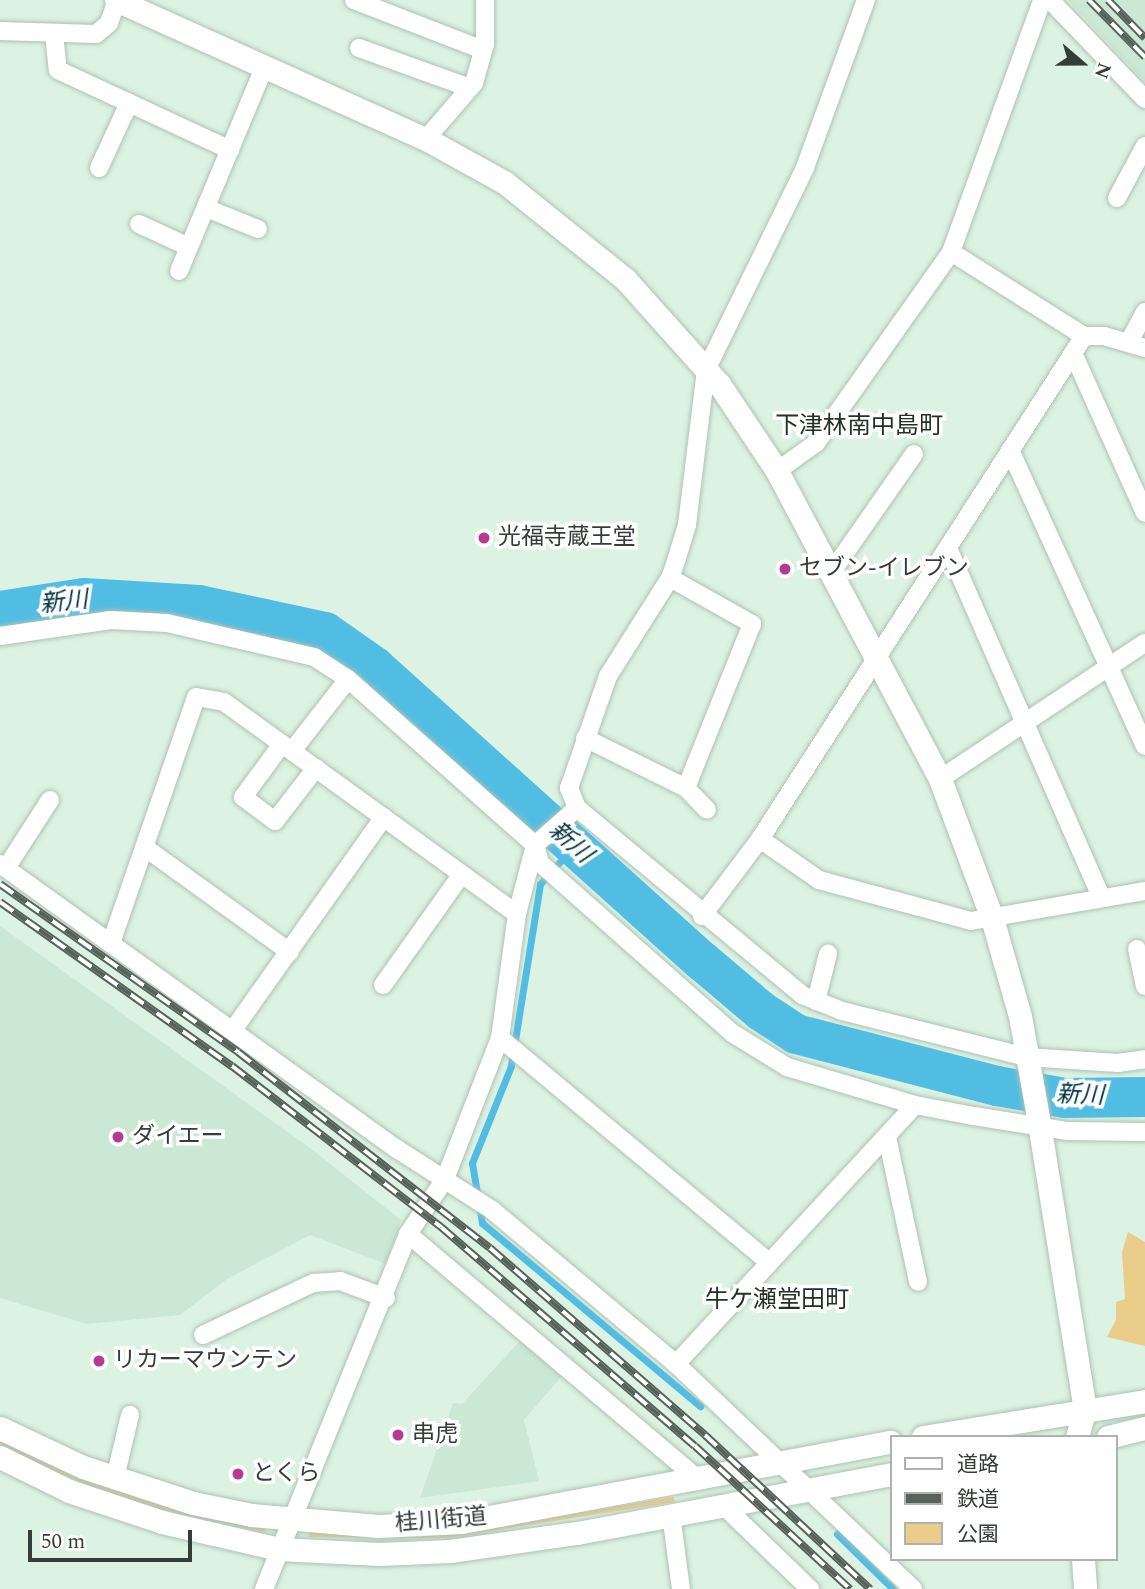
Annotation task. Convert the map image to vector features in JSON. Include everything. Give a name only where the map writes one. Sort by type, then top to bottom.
[{"type":"street","points":[[0,31],[96,34],[109,23],[117,0],[426,139],[504,182],[625,279],[706,369],[776,471],[877,657],[940,779],[992,918],[1020,1016],[1037,1116],[1085,1409],[1078,1435]]},
{"type":"street","points":[[354,0],[483,50]]},
{"type":"street","points":[[426,139],[470,88],[483,50],[485,0]]},
{"type":"street","points":[[866,0],[805,169],[706,369],[687,525],[670,578],[608,676],[569,788],[572,812],[802,995],[1028,1065],[1118,1063],[1145,1059]]},
{"type":"street","points":[[776,471],[816,443],[951,252],[1042,0]]},
{"type":"street","points":[[1050,0],[1145,99]]},
{"type":"street","points":[[54,34],[58,70],[230,150]]},
{"type":"street","points":[[359,48],[470,88]]},
{"type":"street","points":[[179,271],[264,68]]},
{"type":"street","points":[[99,168],[129,103]]},
{"type":"street","points":[[1117,198],[1145,146]]},
{"type":"street","points":[[206,208],[258,229]]},
{"type":"street","points":[[139,224],[189,247]]},
{"type":"street","points":[[951,252],[1084,336],[1137,345],[1145,312]]},
{"type":"street","points":[[702,916],[760,839],[1084,336]]},
{"type":"street","points":[[1073,353],[1145,513]]},
{"type":"street","points":[[1010,450],[1145,747]]},
{"type":"street","points":[[831,573],[914,454]]},
{"type":"street","points":[[948,548],[1102,898]]},
{"type":"street","points":[[670,578],[752,624],[686,788]]},
{"type":"street","points":[[0,636],[111,620],[167,623],[314,657],[348,679],[539,849],[559,879],[732,1033],[787,1067],[915,1105],[1037,1116],[1068,1130],[1145,1132]]},
{"type":"street","points":[[940,779],[1145,643]]},
{"type":"street","points":[[316,768],[275,821],[243,797],[348,679]]},
{"type":"street","points":[[111,943],[147,849],[197,696],[224,702],[517,914]]},
{"type":"street","points":[[585,738],[686,788],[707,810]]},
{"type":"street","points":[[50,800],[3,866],[487,1207],[676,1364],[779,1462],[811,1488],[913,1589]]},
{"type":"street","points":[[264,1589],[290,1519],[386,1298],[408,1234],[445,1179],[503,1040],[517,914],[539,849],[572,812]]},
{"type":"street","points":[[233,1030],[384,817]]},
{"type":"street","points":[[760,839],[819,880],[971,921],[1145,891]]},
{"type":"street","points":[[147,849],[290,952]]},
{"type":"street","points":[[383,985],[462,874]]},
{"type":"street","points":[[1137,949],[1145,986]]},
{"type":"street","points":[[816,1001],[828,954]]},
{"type":"street","points":[[503,1040],[769,1262]]},
{"type":"street","points":[[676,1364],[915,1105]]},
{"type":"street","points":[[887,1137],[918,1282]]},
{"type":"street","points":[[408,1234],[700,1481]]},
{"type":"street","points":[[203,1335],[313,1283],[340,1282],[386,1298]]},
{"type":"street","points":[[935,1435],[1145,1401]]},
{"type":"street","points":[[115,1478],[130,1415]]},
{"type":"street","name":"桂川街道","points":[[0,1428],[115,1478],[193,1503],[290,1519],[378,1526],[462,1522],[700,1481],[779,1462],[890,1442]]},
{"type":"street","points":[[1116,1435],[1145,1428]]},
{"type":"street","name":"桂川街道","points":[[0,1457],[116,1509],[279,1549],[450,1551],[671,1514],[726,1508],[811,1488],[890,1474]]},
{"type":"street","points":[[726,1508],[810,1589]]},
{"type":"street","points":[[671,1514],[681,1589]]},
{"type":"street","points":[[1083,1561],[1085,1589]]},
{"type":"shaded area","points":[[1068,0],[1145,0],[1145,82],[1117,52]]},
{"type":"shaded area","points":[[0,926],[310,1148],[401,1220],[386,1264],[310,1235],[227,1279],[180,1315],[87,1324],[0,1298]]},
{"type":"shaded area","points":[[520,1341],[561,1377],[524,1420],[539,1481],[420,1498],[453,1403],[462,1404]]},
{"type":"green space","points":[[1128,1232],[1145,1242],[1145,1346],[1107,1337],[1116,1320],[1116,1302],[1125,1299],[1122,1252]]},
{"type":"green space","points":[[0,1440],[138,1498],[266,1527],[265,1532],[136,1504],[42,1466],[0,1446]]},
{"type":"green space","points":[[673,1497],[675,1502],[445,1538],[309,1537],[310,1530],[494,1527]]},
{"type":"waterway","name":"新川","points":[[0,611],[84,598],[199,605],[325,632],[375,667],[702,961],[761,1011],[796,1034],[997,1086],[1065,1098],[1145,1097]]},
{"type":"waterway","points":[[574,846],[540,884],[511,1066],[472,1163],[482,1223],[700,1406]]},
{"type":"waterway","points":[[837,1534],[893,1589]]},
{"type":"railway","points":[[1089,0],[1145,57]]},
{"type":"railway","points":[[1108,0],[1145,38]]},
{"type":"railway","points":[[0,884],[238,1052],[490,1248],[705,1435],[870,1589]]},
{"type":"railway","points":[[0,902],[232,1066],[441,1227],[695,1446],[850,1589]]},
{"type":"place","name":"光福寺蔵王堂","points":[[484,538]]},
{"type":"place","name":"セブン-イレブン","points":[[785,569]]},
{"type":"place","name":"ダイエー","points":[[118,1137]]},
{"type":"place","name":"リカーマウンテン","points":[[99,1361]]},
{"type":"place","name":"串虎","points":[[398,1435]]},
{"type":"place","name":"とくら","points":[[238,1474]]},
{"type":"district","name":"下津林南中島町","points":[[859,427]]},
{"type":"district","name":"牛ケ瀬堂田町","points":[[777,1301]]}]
